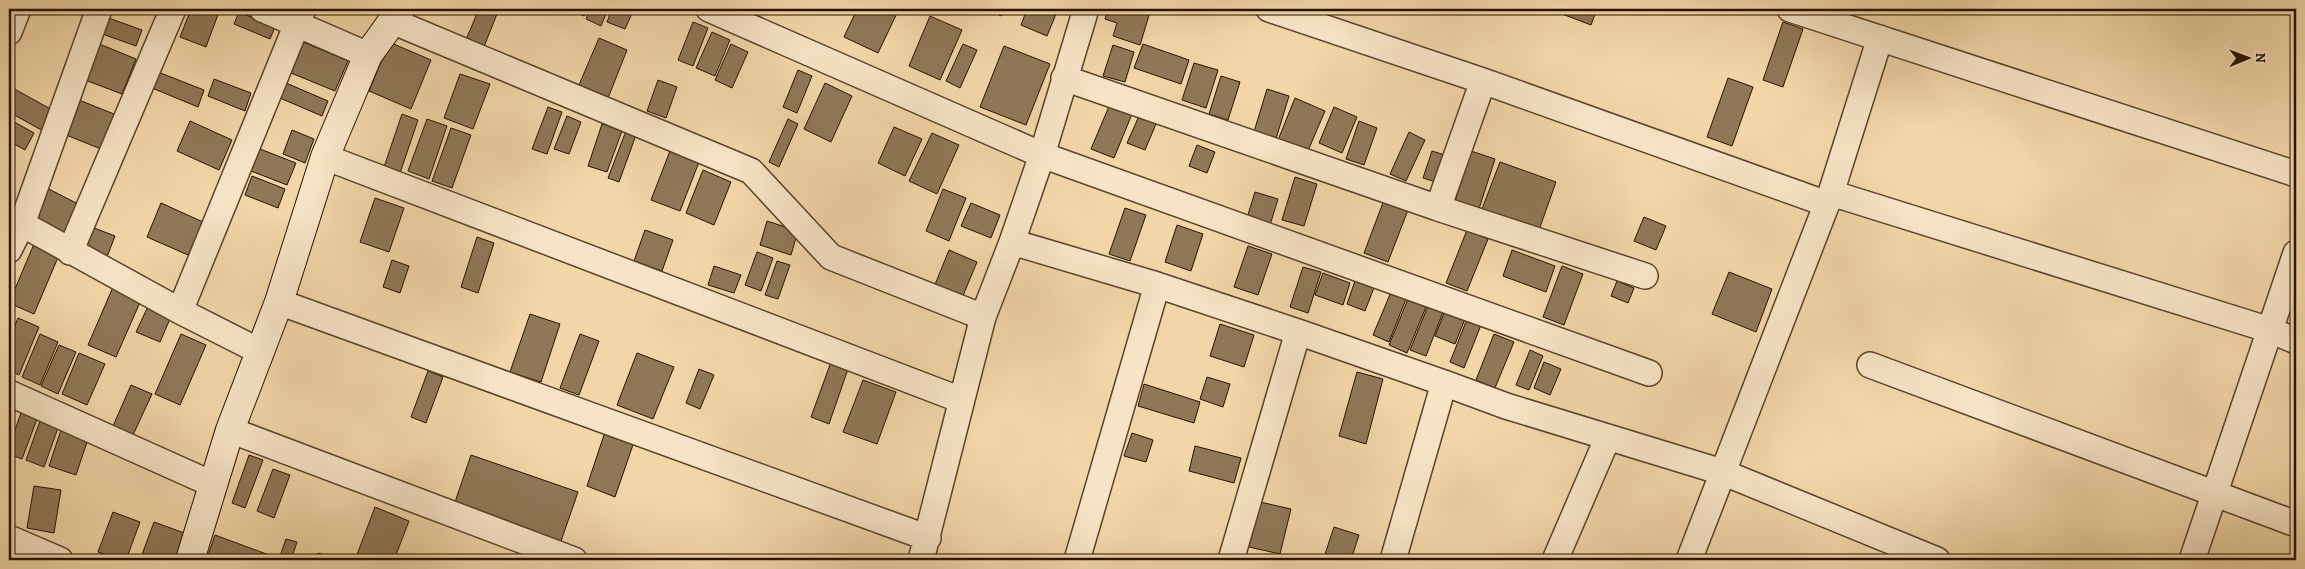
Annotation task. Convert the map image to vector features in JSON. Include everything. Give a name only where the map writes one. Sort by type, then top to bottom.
[{"type":"street","points":[[9,32],[18,9]]},
{"type":"street","points":[[9,250],[22,224],[99,9]]},
{"type":"street","points":[[70,252],[173,9]]},
{"type":"street","points":[[262,9],[300,17],[368,54]]},
{"type":"street","points":[[709,9],[1042,155],[1649,373]]},
{"type":"street","points":[[279,302],[925,549],[983,317],[1012,242],[1042,155],[1086,9]]},
{"type":"street","points":[[1269,9],[1829,198],[2270,330],[2296,341]]},
{"type":"street","points":[[1790,9],[2296,174]]},
{"type":"street","points":[[190,560],[212,484],[230,430],[279,302],[324,157],[368,54],[396,15],[751,171],[831,257],[983,317]]},
{"type":"street","points":[[180,311],[300,17]]},
{"type":"street","points":[[1688,560],[1829,198],[1880,38]]},
{"type":"street","points":[[1064,78],[1438,208],[1644,276]]},
{"type":"street","points":[[1438,208],[1483,81]]},
{"type":"street","points":[[324,157],[961,400]]},
{"type":"street","points":[[22,224],[180,311],[261,352]]},
{"type":"street","points":[[1012,242],[1157,285],[1298,332],[1506,406],[1722,472],[1937,560]]},
{"type":"street","points":[[2192,560],[2296,253]]},
{"type":"street","points":[[1077,560],[1157,285]]},
{"type":"street","points":[[1230,560],[1298,332]]},
{"type":"street","points":[[1870,365],[2296,524]]},
{"type":"street","points":[[1393,560],[1444,383]]},
{"type":"street","points":[[9,393],[212,484]]},
{"type":"street","points":[[230,430],[574,560]]},
{"type":"street","points":[[1555,560],[1608,437]]},
{"type":"street","points":[[9,538],[60,560]]},
{"type":"building","points":[[191,9],[220,9],[206,47],[180,37]]},
{"type":"building","points":[[479,9],[499,9],[483,49],[465,42]]},
{"type":"building","points":[[567,9],[587,9],[584,16]]},
{"type":"building","points":[[590,9],[608,9],[601,26],[586,19]]},
{"type":"building","points":[[612,9],[634,9],[625,29],[607,22]]},
{"type":"building","points":[[787,9],[801,9],[798,14]]},
{"type":"building","points":[[857,9],[899,9],[878,53],[844,37]]},
{"type":"building","points":[[987,9],[1005,9],[1001,16]]},
{"type":"building","points":[[1027,9],[1058,9],[1047,36],[1021,25]]},
{"type":"building","points":[[1108,9],[1139,9],[1150,12],[1140,45],[1113,36],[1117,23],[1105,19]]},
{"type":"building","points":[[1549,9],[1597,9],[1591,25]]},
{"type":"building","points":[[239,12],[275,27],[270,39],[234,24]]},
{"type":"building","points":[[100,15],[142,30],[136,46],[94,31]]},
{"type":"building","points":[[930,16],[962,30],[940,80],[909,66]]},
{"type":"building","points":[[693,22],[708,28],[693,66],[678,60]]},
{"type":"building","points":[[1783,22],[1803,29],[1783,87],[1763,80]]},
{"type":"building","points":[[712,32],[730,40],[715,76],[696,68]]},
{"type":"building","points":[[599,38],[627,50],[608,98],[579,85]]},
{"type":"building","points":[[92,41],[136,59],[122,94],[77,77]]},
{"type":"building","points":[[303,42],[348,61],[335,91],[291,73]]},
{"type":"building","points":[[389,42],[431,60],[411,109],[369,91]]},
{"type":"building","points":[[731,44],[748,52],[732,88],[715,80]]},
{"type":"building","points":[[963,44],[977,50],[960,88],[946,81]]},
{"type":"building","points":[[1143,44],[1189,60],[1181,84],[1134,68]]},
{"type":"building","points":[[1113,45],[1134,52],[1125,82],[1103,76]]},
{"type":"building","points":[[1004,46],[1050,64],[1026,125],[980,107]]},
{"type":"building","points":[[1194,63],[1218,70],[1206,108],[1182,100]]},
{"type":"building","points":[[798,70],[812,76],[797,113],[783,107]]},
{"type":"building","points":[[158,72],[204,90],[198,107],[152,88]]},
{"type":"building","points":[[460,74],[490,84],[473,129],[444,118]]},
{"type":"building","points":[[1221,76],[1240,82],[1228,120],[1209,114]]},
{"type":"building","points":[[1728,78],[1753,87],[1732,146],[1707,137]]},
{"type":"building","points":[[214,79],[251,93],[245,111],[208,96]]},
{"type":"building","points":[[658,80],[677,87],[666,118],[647,111]]},
{"type":"building","points":[[286,83],[328,101],[322,116],[280,98]]},
{"type":"building","points":[[825,83],[852,96],[831,142],[804,129]]},
{"type":"building","points":[[9,86],[56,112],[45,132],[9,112]]},
{"type":"building","points":[[1267,89],[1289,96],[1275,142],[1253,135]]},
{"type":"building","points":[[74,98],[114,114],[101,149],[61,133]]},
{"type":"building","points":[[1295,98],[1325,111],[1307,153],[1278,140]]},
{"type":"building","points":[[1110,104],[1132,114],[1114,158],[1091,149]]},
{"type":"building","points":[[548,107],[562,112],[547,154],[532,149]]},
{"type":"building","points":[[1334,107],[1357,117],[1342,153],[1319,143]]},
{"type":"building","points":[[402,114],[418,120],[400,173],[384,167]]},
{"type":"building","points":[[567,116],[581,122],[569,154],[554,149]]},
{"type":"building","points":[[1139,116],[1156,124],[1145,150],[1127,143]]},
{"type":"building","points":[[9,119],[34,133],[25,150],[9,141]]},
{"type":"building","points":[[427,119],[447,126],[429,179],[408,171]]},
{"type":"building","points":[[788,119],[798,124],[779,167],[769,162]]},
{"type":"building","points":[[190,121],[232,140],[219,170],[177,151]]},
{"type":"building","points":[[1359,121],[1377,128],[1364,165],[1346,159]]},
{"type":"building","points":[[602,124],[622,131],[607,172],[588,166]]},
{"type":"building","points":[[894,127],[922,139],[905,176],[878,163]]},
{"type":"building","points":[[451,128],[471,135],[452,188],[432,181]]},
{"type":"building","points":[[292,130],[314,139],[305,163],[283,154]]},
{"type":"building","points":[[626,131],[636,135],[619,182],[608,178]]},
{"type":"building","points":[[1409,132],[1425,140],[1406,181],[1390,174]]},
{"type":"building","points":[[932,133],[959,145],[937,194],[909,181]]},
{"type":"building","points":[[1197,145],[1215,152],[1207,173],[1189,166]]},
{"type":"building","points":[[260,149],[296,163],[287,185],[251,171]]},
{"type":"building","points":[[670,151],[699,162],[680,211],[651,200]]},
{"type":"building","points":[[1432,151],[1445,155],[1436,182],[1423,178]]},
{"type":"building","points":[[1471,151],[1495,159],[1477,215],[1453,208]]},
{"type":"building","points":[[1500,162],[1556,182],[1539,230],[1482,209]]},
{"type":"building","points":[[703,170],[731,182],[714,225],[686,213]]},
{"type":"building","points":[[252,176],[285,189],[278,208],[245,195]]},
{"type":"building","points":[[1295,177],[1317,184],[1304,226],[1282,220]]},
{"type":"building","points":[[9,186],[14,189],[9,199]]},
{"type":"building","points":[[45,187],[78,204],[61,238],[27,220]]},
{"type":"building","points":[[943,189],[966,198],[949,241],[926,231]]},
{"type":"building","points":[[1255,192],[1278,199],[1270,225],[1247,218]]},
{"type":"building","points":[[375,198],[404,208],[389,252],[360,242]]},
{"type":"building","points":[[1384,200],[1408,210],[1388,262],[1364,253]]},
{"type":"building","points":[[161,203],[203,222],[188,255],[147,237]]},
{"type":"building","points":[[971,203],[1000,215],[991,238],[961,226]]},
{"type":"building","points":[[1125,208],[1146,215],[1130,261],[1109,254]]},
{"type":"building","points":[[9,211],[18,216],[9,233]]},
{"type":"building","points":[[1644,217],[1666,226],[1656,250],[1634,241]]},
{"type":"building","points":[[767,221],[798,231],[791,255],[760,245]]},
{"type":"building","points":[[1177,225],[1203,234],[1191,271],[1165,262]]},
{"type":"building","points":[[94,228],[115,236],[105,262],[84,253]]},
{"type":"building","points":[[645,230],[673,240],[662,271],[634,261]]},
{"type":"building","points":[[1467,230],[1488,239],[1467,291],[1446,283]]},
{"type":"building","points":[[477,237],[494,243],[478,293],[461,287]]},
{"type":"building","points":[[34,244],[59,255],[34,314],[9,303]]},
{"type":"building","points":[[1248,246],[1272,254],[1258,295],[1234,287]]},
{"type":"building","points":[[949,250],[977,262],[962,298],[934,287]]},
{"type":"building","points":[[1512,250],[1555,266],[1546,292],[1503,276]]},
{"type":"building","points":[[757,252],[773,258],[761,291],[745,285]]},
{"type":"building","points":[[392,260],[409,266],[400,293],[383,287]]},
{"type":"building","points":[[777,261],[790,265],[778,299],[765,295]]},
{"type":"building","points":[[714,266],[741,275],[734,293],[708,285]]},
{"type":"building","points":[[1562,266],[1583,274],[1564,325],[1543,317]]},
{"type":"building","points":[[1303,267],[1321,272],[1308,313],[1290,307]]},
{"type":"building","points":[[1729,272],[1772,289],[1756,332],[1712,314]]},
{"type":"building","points":[[1323,273],[1350,283],[1343,305],[1315,295]]},
{"type":"building","points":[[1356,278],[1375,285],[1365,311],[1347,304]]},
{"type":"building","points":[[1617,281],[1634,288],[1628,303],[1611,296]]},
{"type":"building","points":[[113,287],[141,300],[116,357],[88,345]]},
{"type":"building","points":[[1391,292],[1406,299],[1389,342],[1373,335]]},
{"type":"building","points":[[1408,299],[1426,307],[1407,353],[1389,345]]},
{"type":"building","points":[[150,302],[173,312],[160,342],[136,332]]},
{"type":"building","points":[[1428,306],[1443,312],[1426,356],[1410,350]]},
{"type":"building","points":[[1445,311],[1465,319],[1455,344],[1435,336]]},
{"type":"building","points":[[530,314],[560,324],[541,382],[510,372]]},
{"type":"building","points":[[18,318],[39,327],[19,375],[9,370],[9,340]]},
{"type":"building","points":[[1467,319],[1481,325],[1464,368],[1450,362]]},
{"type":"building","points":[[1220,324],[1254,335],[1244,367],[1210,356]]},
{"type":"building","points":[[40,334],[58,342],[40,385],[22,377]]},
{"type":"building","points":[[181,334],[206,345],[180,405],[155,394]]},
{"type":"building","points":[[580,334],[599,341],[579,395],[560,388]]},
{"type":"building","points":[[1494,334],[1514,342],[1495,388],[1476,380]]},
{"type":"building","points":[[59,345],[76,352],[58,394],[41,386]]},
{"type":"building","points":[[1530,350],[1543,356],[1529,390],[1516,385]]},
{"type":"building","points":[[79,353],[105,364],[87,405],[62,394]]},
{"type":"building","points":[[637,353],[674,367],[653,419],[617,405]]},
{"type":"building","points":[[831,362],[848,369],[829,424],[811,417]]},
{"type":"building","points":[[1544,362],[1561,369],[1550,395],[1534,388]]},
{"type":"building","points":[[699,369],[714,375],[700,409],[686,403]]},
{"type":"building","points":[[428,371],[443,377],[426,423],[411,417]]},
{"type":"building","points":[[1357,372],[1383,379],[1366,444],[1339,436]]},
{"type":"building","points":[[1207,377],[1230,384],[1223,407],[1200,399]]},
{"type":"building","points":[[863,380],[896,392],[877,444],[843,432]]},
{"type":"building","points":[[1144,384],[1200,402],[1194,423],[1138,406]]},
{"type":"building","points":[[131,385],[152,394],[133,435],[113,426]]},
{"type":"building","points":[[9,406],[16,409],[9,429]]},
{"type":"building","points":[[21,413],[37,419],[22,459],[9,454],[9,447]]},
{"type":"building","points":[[40,421],[58,428],[44,467],[26,460]]},
{"type":"building","points":[[606,429],[635,439],[615,497],[587,486]]},
{"type":"building","points":[[61,430],[88,439],[76,475],[49,466]]},
{"type":"building","points":[[1132,433],[1153,440],[1146,462],[1124,456]]},
{"type":"building","points":[[1195,446],[1241,458],[1234,483],[1189,471]]},
{"type":"building","points":[[249,455],[263,460],[245,508],[232,503]]},
{"type":"building","points":[[471,455],[578,492],[560,544],[453,508]]},
{"type":"building","points":[[273,469],[290,475],[274,518],[257,511]]},
{"type":"building","points":[[34,486],[61,490],[54,533],[27,528]]},
{"type":"building","points":[[1260,502],[1291,509],[1280,554],[1249,547]]},
{"type":"building","points":[[375,507],[409,521],[394,560],[355,560]]},
{"type":"building","points":[[113,512],[140,522],[126,560],[120,560],[98,552]]},
{"type":"building","points":[[154,522],[187,534],[177,560],[160,556],[158,560],[140,560]]},
{"type":"building","points":[[1334,527],[1359,535],[1351,560],[1323,560]]},
{"type":"building","points":[[215,535],[269,555],[267,560],[214,560],[207,558]]},
{"type":"building","points":[[286,539],[297,542],[291,560],[279,559]]},
{"type":"building","points":[[318,553],[333,558],[333,560],[315,560]]}]
